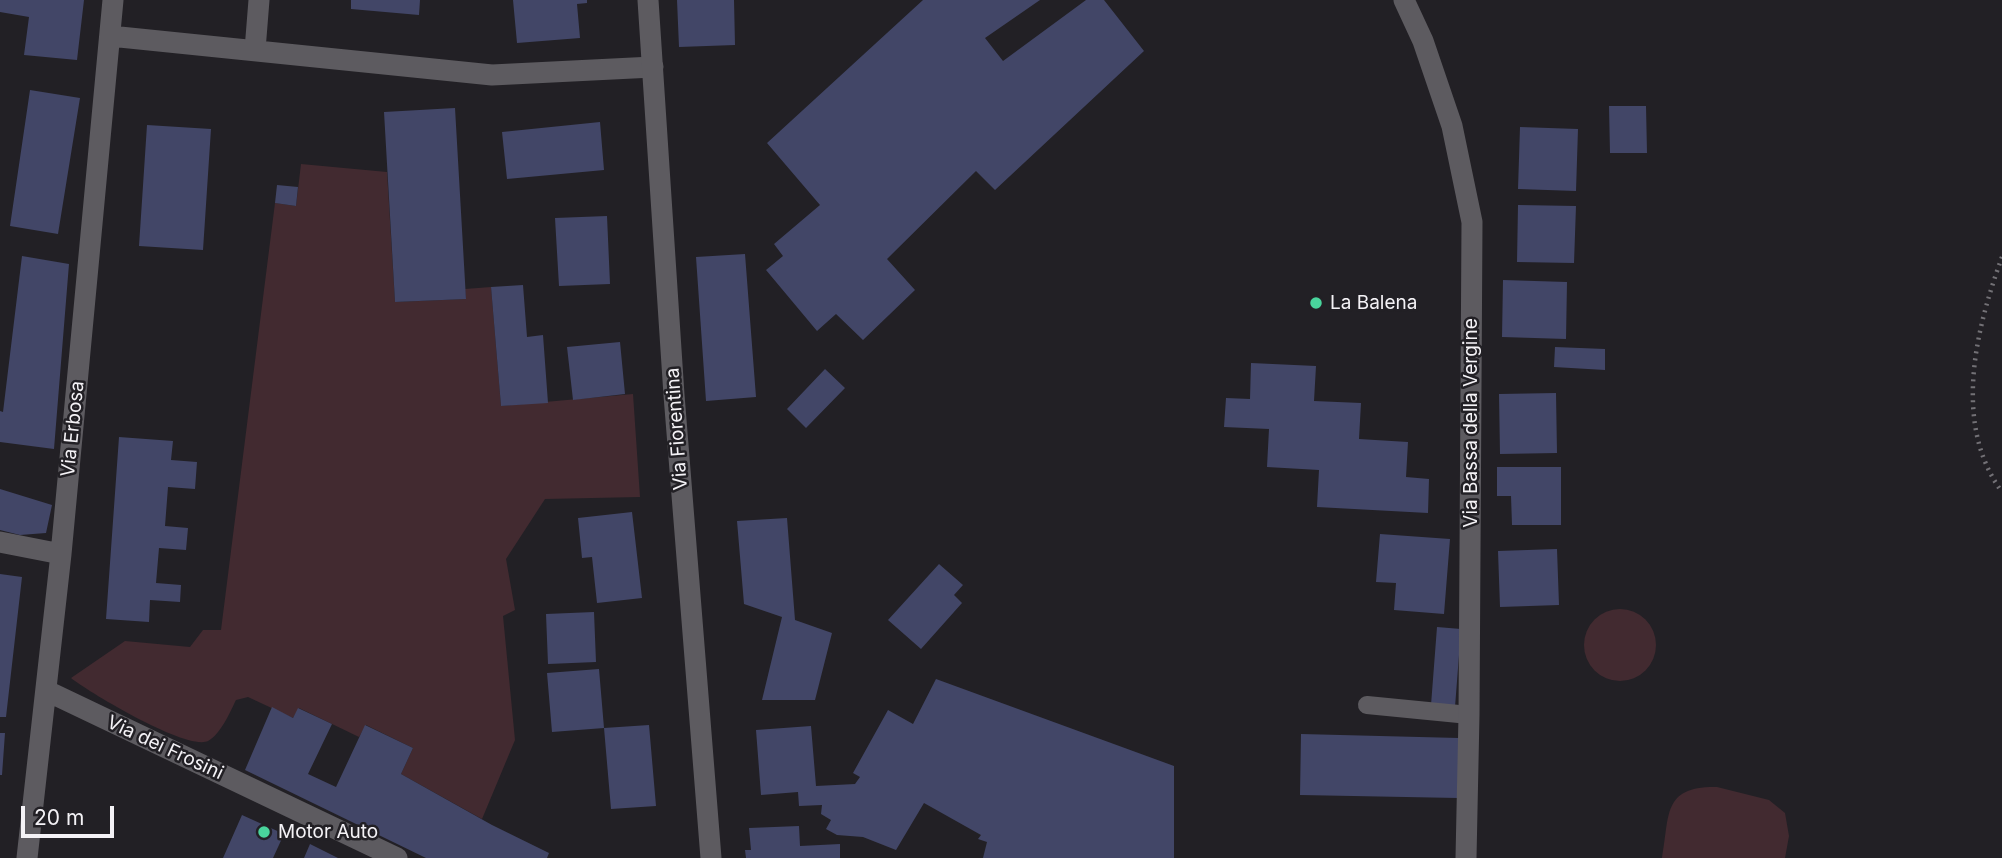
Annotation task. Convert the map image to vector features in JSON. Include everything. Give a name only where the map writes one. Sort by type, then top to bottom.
[{"type":"street","name":"Via Erbosa","points":[[27,858],[61,554],[113,0]]},
{"type":"street","points":[[255,50],[259,0]]},
{"type":"street","name":"Via Fiorentina","points":[[648,0],[674,395],[710,858]]},
{"type":"street","name":"Via Bassa della Vergine","points":[[1404,0],[1423,41],[1452,125],[1472,222],[1469,716],[1465,858]]},
{"type":"street","points":[[110,36],[492,75],[653,67]]},
{"type":"street","points":[[0,542],[61,554]]},
{"type":"street","name":"Via dei Frosini","points":[[47,691],[397,858]]},
{"type":"lane","points":[[1367,705],[1469,716]]},
{"type":"path","points":[[2002,257],[1982,327],[1973,371],[1972,402],[1977,435],[2002,492]]},
{"type":"shaded area","points":[[301,164],[387,172],[395,302],[466,299],[465,289],[491,287],[501,406],[633,394],[640,497],[545,499],[506,559],[515,610],[503,616],[515,740],[482,819],[401,774],[413,748],[366,725],[359,737],[299,708],[293,718],[248,697],[236,700],[213,738],[197,742],[139,719],[71,678],[125,641],[190,647],[203,630],[221,630],[275,203],[296,206]]},
{"type":"shaded area","points":[[1620,609],[1640,615],[1650,625],[1656,645],[1650,665],[1640,675],[1620,681],[1600,675],[1590,665],[1584,645],[1590,625],[1600,615]]},
{"type":"shaded area","points":[[1717,787],[1769,800],[1785,813],[1789,836],[1785,858],[1662,858],[1668,816],[1678,798],[1699,788]]},
{"type":"building","points":[[0,0],[84,0],[77,60],[24,55],[29,17],[0,12]]},
{"type":"building","points":[[351,0],[420,0],[419,15],[351,9]]},
{"type":"building","points":[[513,0],[587,0],[587,3],[577,4],[580,38],[517,43]]},
{"type":"building","points":[[677,0],[734,0],[735,45],[679,47]]},
{"type":"building","points":[[923,0],[1040,0],[985,38],[1003,61],[1086,0],[1104,0],[1144,51],[995,190],[976,171],[887,259],[915,290],[863,340],[836,314],[817,331],[766,270],[783,256],[774,244],[820,205],[767,143]]},
{"type":"building","points":[[30,90],[80,98],[58,234],[10,226]]},
{"type":"building","points":[[1609,106],[1646,106],[1647,153],[1610,153]]},
{"type":"building","points":[[455,108],[466,299],[395,302],[384,112]]},
{"type":"building","points":[[600,122],[604,170],[507,179],[502,132]]},
{"type":"building","points":[[147,125],[211,129],[203,250],[139,246]]},
{"type":"building","points":[[1520,127],[1578,129],[1576,191],[1518,189]]},
{"type":"building","points":[[277,185],[298,187],[296,206],[275,203]]},
{"type":"building","points":[[1518,205],[1576,206],[1574,263],[1517,262]]},
{"type":"building","points":[[607,216],[610,284],[559,286],[555,218]]},
{"type":"building","points":[[745,254],[756,397],[706,401],[696,257]]},
{"type":"building","points":[[22,256],[69,264],[54,449],[0,442],[0,411],[3,412]]},
{"type":"building","points":[[1503,280],[1567,282],[1566,339],[1502,337]]},
{"type":"building","points":[[523,285],[527,337],[543,335],[548,403],[501,406],[491,287]]},
{"type":"building","points":[[620,342],[625,394],[573,400],[567,347]]},
{"type":"building","points":[[1555,347],[1605,349],[1605,370],[1554,367]]},
{"type":"building","points":[[1251,363],[1316,366],[1314,401],[1361,403],[1359,439],[1408,442],[1406,477],[1429,479],[1428,513],[1317,507],[1319,470],[1267,467],[1269,429],[1224,427],[1226,398],[1250,399]]},
{"type":"building","points":[[825,369],[845,388],[806,428],[787,409]]},
{"type":"building","points":[[1556,393],[1557,453],[1500,454],[1499,394]]},
{"type":"building","points":[[119,437],[173,441],[171,460],[197,462],[195,489],[168,487],[165,526],[188,528],[186,550],[159,548],[156,583],[181,585],[180,602],[150,600],[149,622],[106,619]]},
{"type":"building","points":[[1497,467],[1561,467],[1561,525],[1512,525],[1511,496],[1497,496]]},
{"type":"building","points":[[0,489],[52,505],[46,533],[20,535],[0,530]]},
{"type":"building","points":[[632,512],[642,598],[597,603],[592,557],[582,558],[578,518]]},
{"type":"building","points":[[787,518],[795,620],[832,633],[815,700],[762,700],[782,617],[744,604],[737,521]]},
{"type":"building","points":[[1380,534],[1450,539],[1444,614],[1394,610],[1396,583],[1376,582]]},
{"type":"building","points":[[1557,549],[1559,605],[1500,607],[1498,551]]},
{"type":"building","points":[[939,564],[963,585],[954,595],[962,603],[921,649],[888,620]]},
{"type":"building","points":[[0,574],[22,577],[6,717],[0,717]]},
{"type":"building","points":[[594,612],[596,662],[548,664],[546,614]]},
{"type":"building","points":[[1437,627],[1461,629],[1455,707],[1431,705]]},
{"type":"building","points":[[599,669],[604,728],[552,732],[547,673]]},
{"type":"building","points":[[936,679],[1174,766],[1174,858],[983,858],[987,842],[978,839],[981,835],[924,803],[896,850],[863,837],[837,835],[826,829],[831,820],[821,814],[822,805],[799,806],[798,792],[761,795],[756,730],[811,726],[816,786],[855,784],[860,777],[853,773],[888,710],[913,724]]},
{"type":"building","points":[[272,707],[293,718],[298,708],[332,724],[308,774],[336,787],[365,725],[413,748],[401,774],[492,825],[549,853],[547,858],[426,858],[245,770]]},
{"type":"building","points":[[649,725],[656,806],[611,809],[604,728]]},
{"type":"building","points":[[0,733],[5,733],[2,775],[0,775]]},
{"type":"building","points":[[1301,734],[1459,738],[1458,798],[1300,795]]},
{"type":"building","points":[[242,815],[284,834],[273,858],[223,858]]},
{"type":"building","points":[[799,826],[800,846],[840,844],[840,858],[746,858],[745,850],[751,850],[749,828]]},
{"type":"building","points":[[310,844],[338,858],[304,858]]},
{"type":"place","name":"La Balena","points":[[1316,303]]},
{"type":"place","name":"Motor Auto","points":[[264,832]]}]
